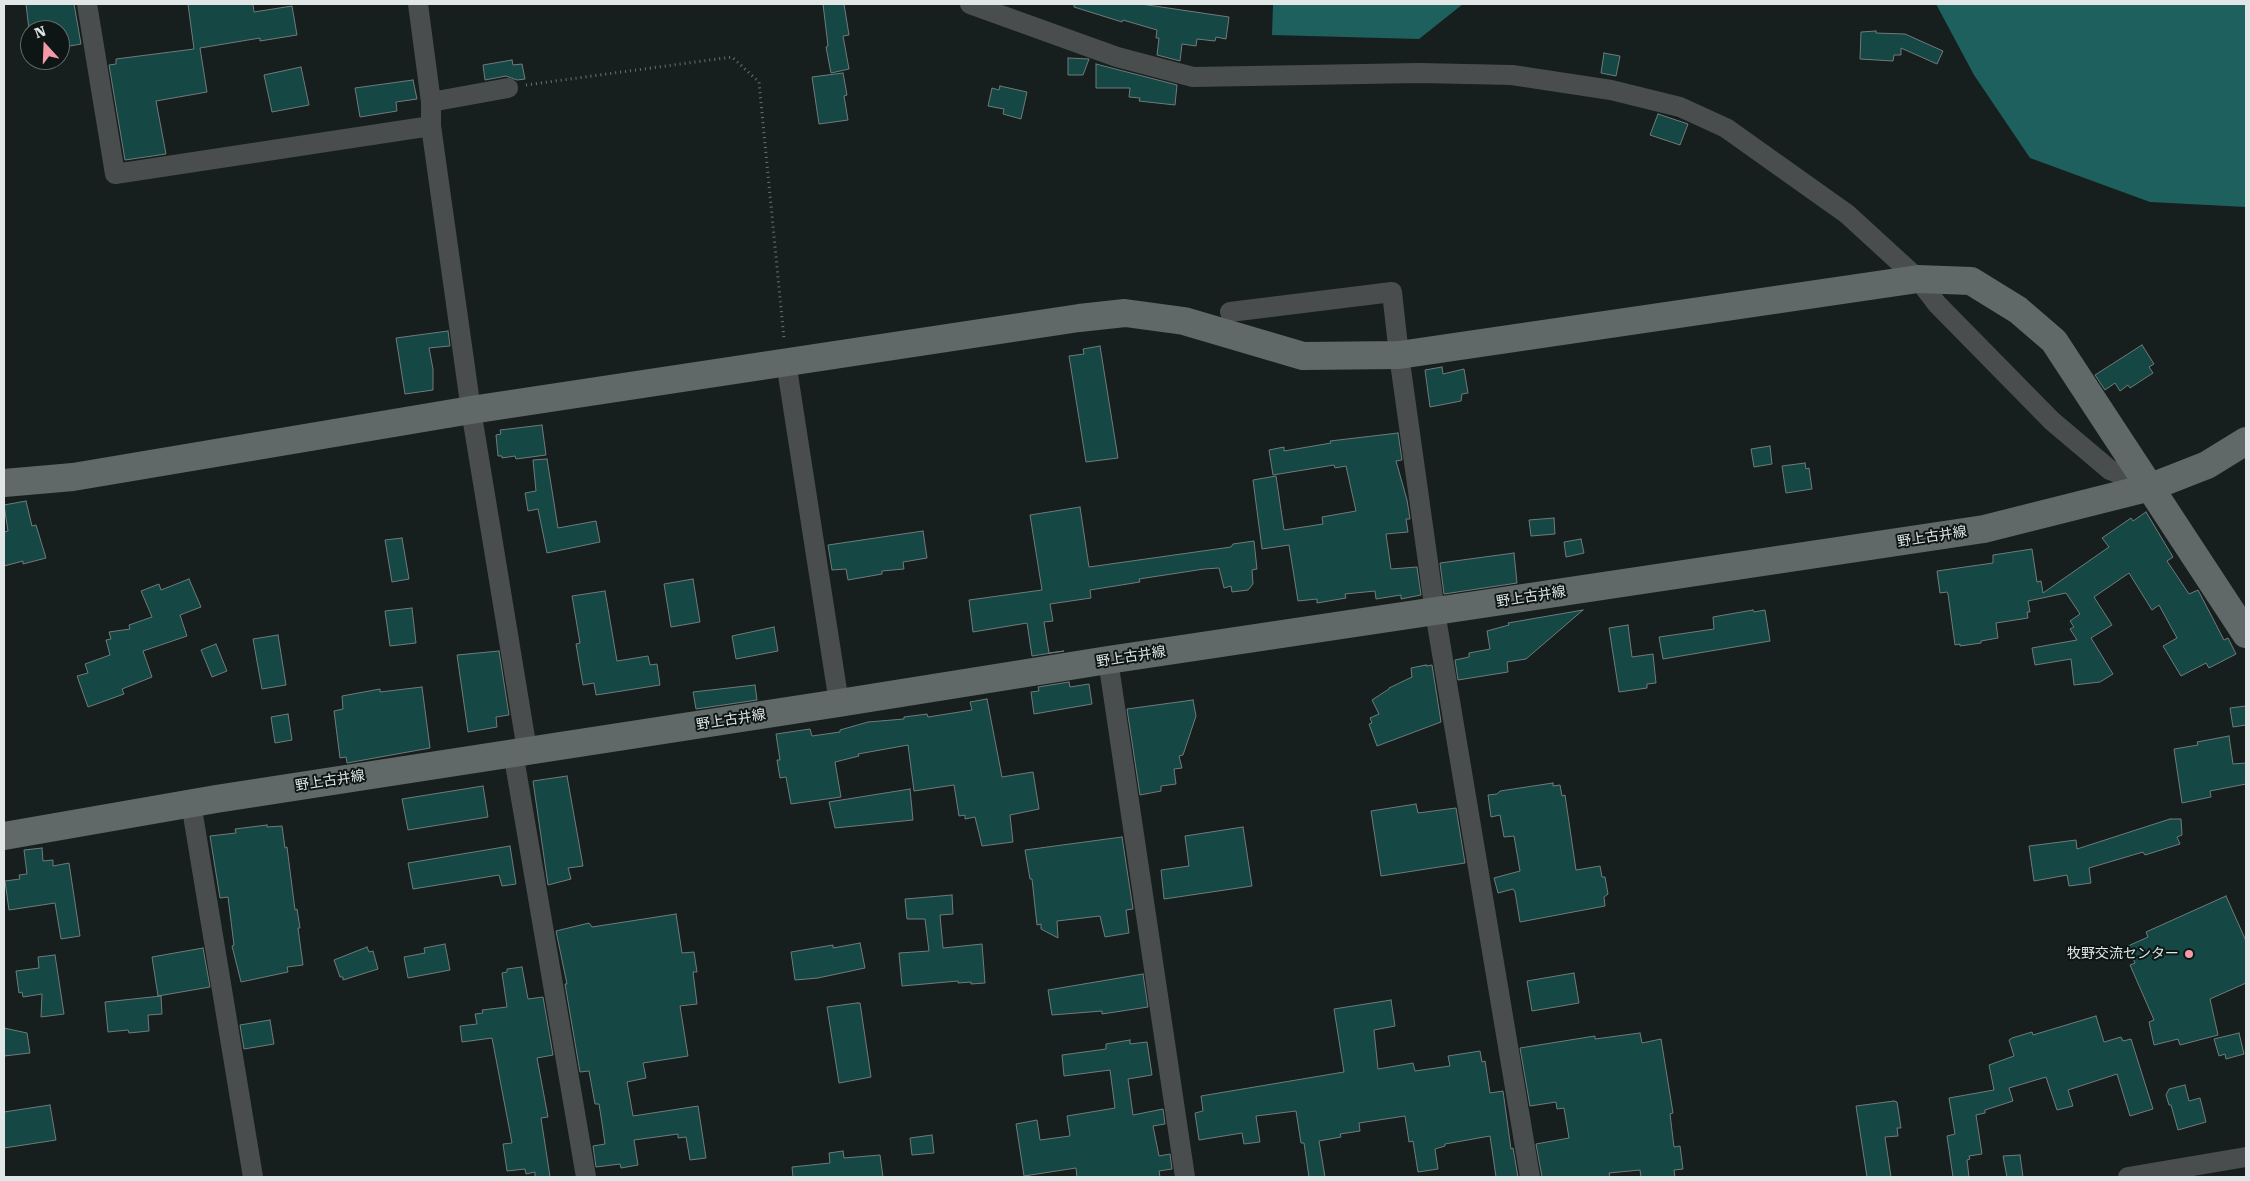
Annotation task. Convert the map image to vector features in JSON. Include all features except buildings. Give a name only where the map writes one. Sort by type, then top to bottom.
[{"type":"street","points":[[87,4],[115,174],[431,126]]},
{"type":"street","points":[[418,4],[431,102],[431,126],[471,410],[520,751],[586,1177]]},
{"type":"street","points":[[970,4],[1117,57],[1193,77],[1419,73],[1512,75],[1611,90],[1680,107],[1726,128],[1848,214],[1918,279],[1937,304],[2052,421],[2110,470],[2151,487]]},
{"type":"street","points":[[431,102],[508,88]]},
{"type":"street","points":[[4,483],[73,477],[471,410],[1125,312],[1184,321],[1303,356],[1398,355],[1918,279],[1971,281],[2018,310],[2054,341],[2151,487],[2242,617]]},
{"type":"street","points":[[1230,312],[1392,292],[1398,355],[1435,612],[1530,1177]]},
{"type":"street","points":[[786,362],[840,703]]},
{"type":"street","name":"野上古井線","points":[[4,836],[191,803],[520,751],[840,703],[1108,660],[1984,529],[2151,487],[2207,465],[2246,441]]},
{"type":"street","points":[[1108,660],[1185,1177]]},
{"type":"street","points":[[191,803],[253,1177]]},
{"type":"street","points":[[2128,1177],[2246,1157]]},
{"type":"path","points":[[508,88],[732,57],[759,82],[786,362]]},
{"type":"shaded area","points":[[1273,4],[1463,4],[1419,39],[1272,35]]},
{"type":"shaded area","points":[[1936,4],[2246,4],[2246,207],[2150,202],[2030,158],[1974,75]]},
{"type":"place","name":"牧野交流センター","points":[[2189,954]]}]
